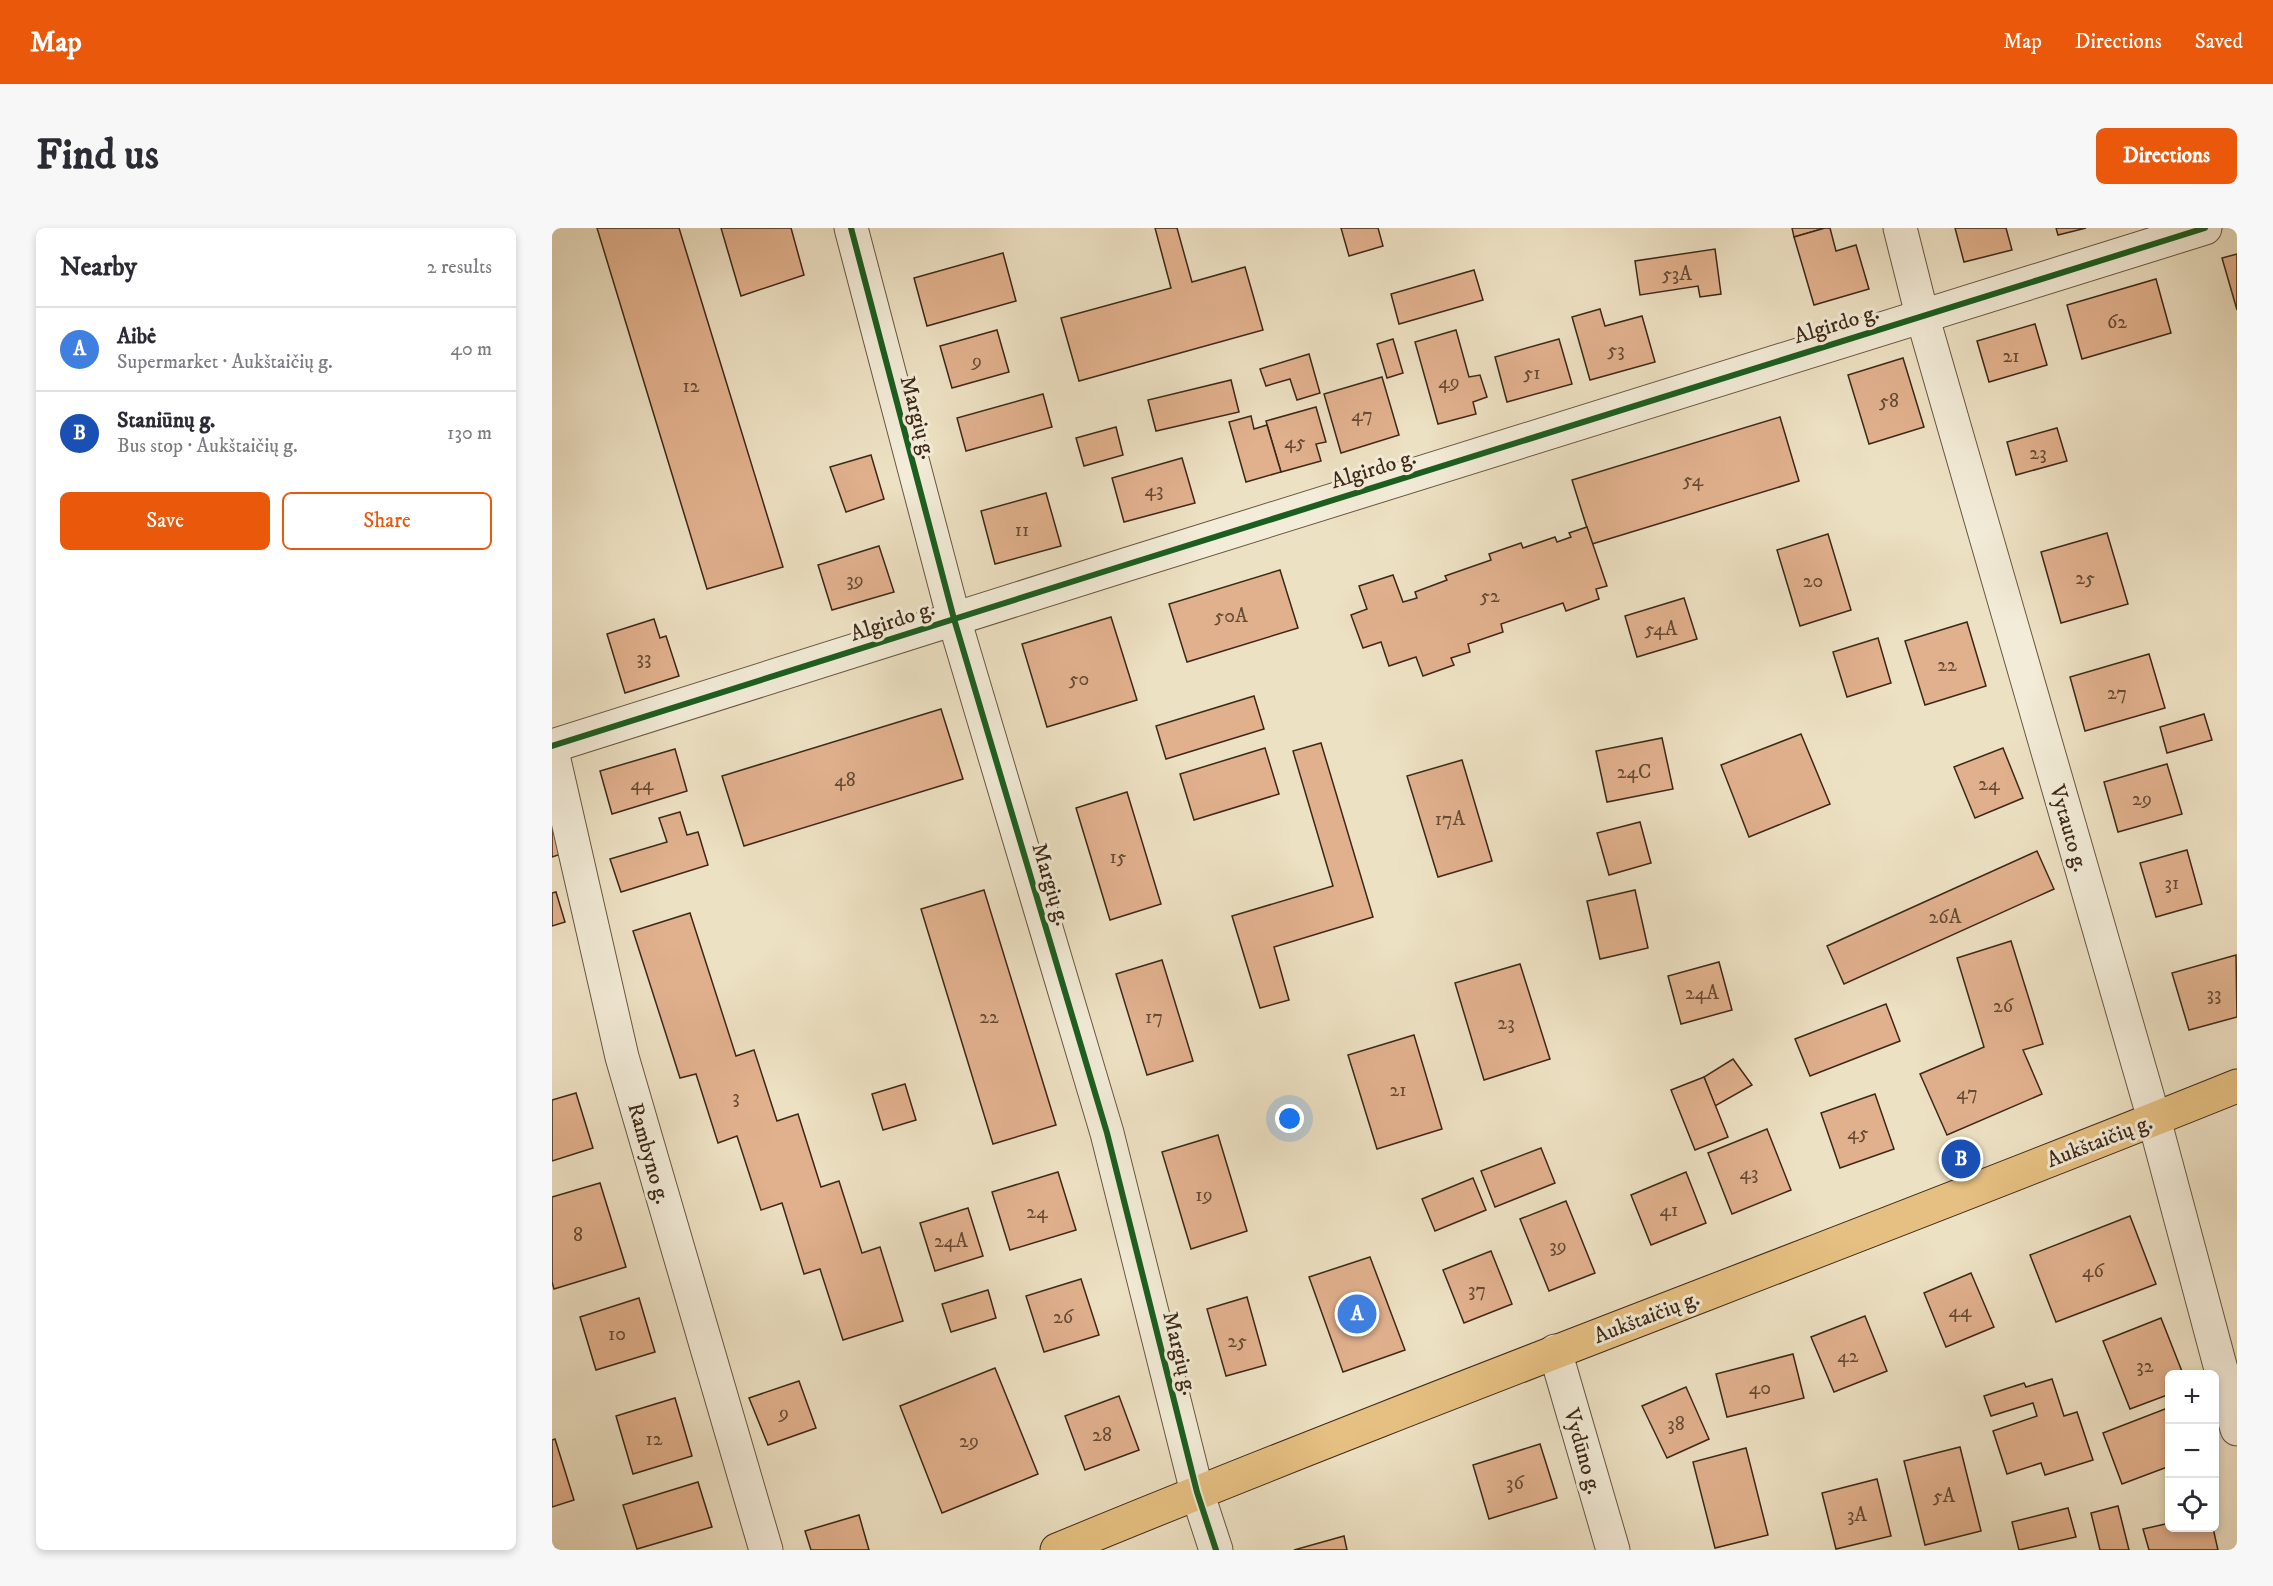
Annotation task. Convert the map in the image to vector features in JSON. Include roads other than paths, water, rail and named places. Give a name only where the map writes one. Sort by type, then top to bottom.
[{"type":"main road","name":"Aukštaičių g.","points":[[1057,1550],[1197,1492],[1555,1351],[2237,1086]]},
{"type":"street","name":"Margių g.","points":[[851,228],[954,619],[1107,1133],[1197,1492],[1216,1550]]},
{"type":"street","name":"Vytauto g.","points":[[1900,228],[1922,315],[2154,1119],[2237,1429]]},
{"type":"street","name":"Algirdo g.","points":[[552,746],[2205,228]]},
{"type":"street","name":"Rambyno g.","points":[[552,751],[622,1057],[766,1550]]},
{"type":"street","name":"Vydūno g.","points":[[1555,1351],[1613,1550]]},
{"type":"place","name":"Staniūnų g.","points":[[1961,1159]]},
{"type":"place","name":"Aibė","points":[[1357,1314]]}]
